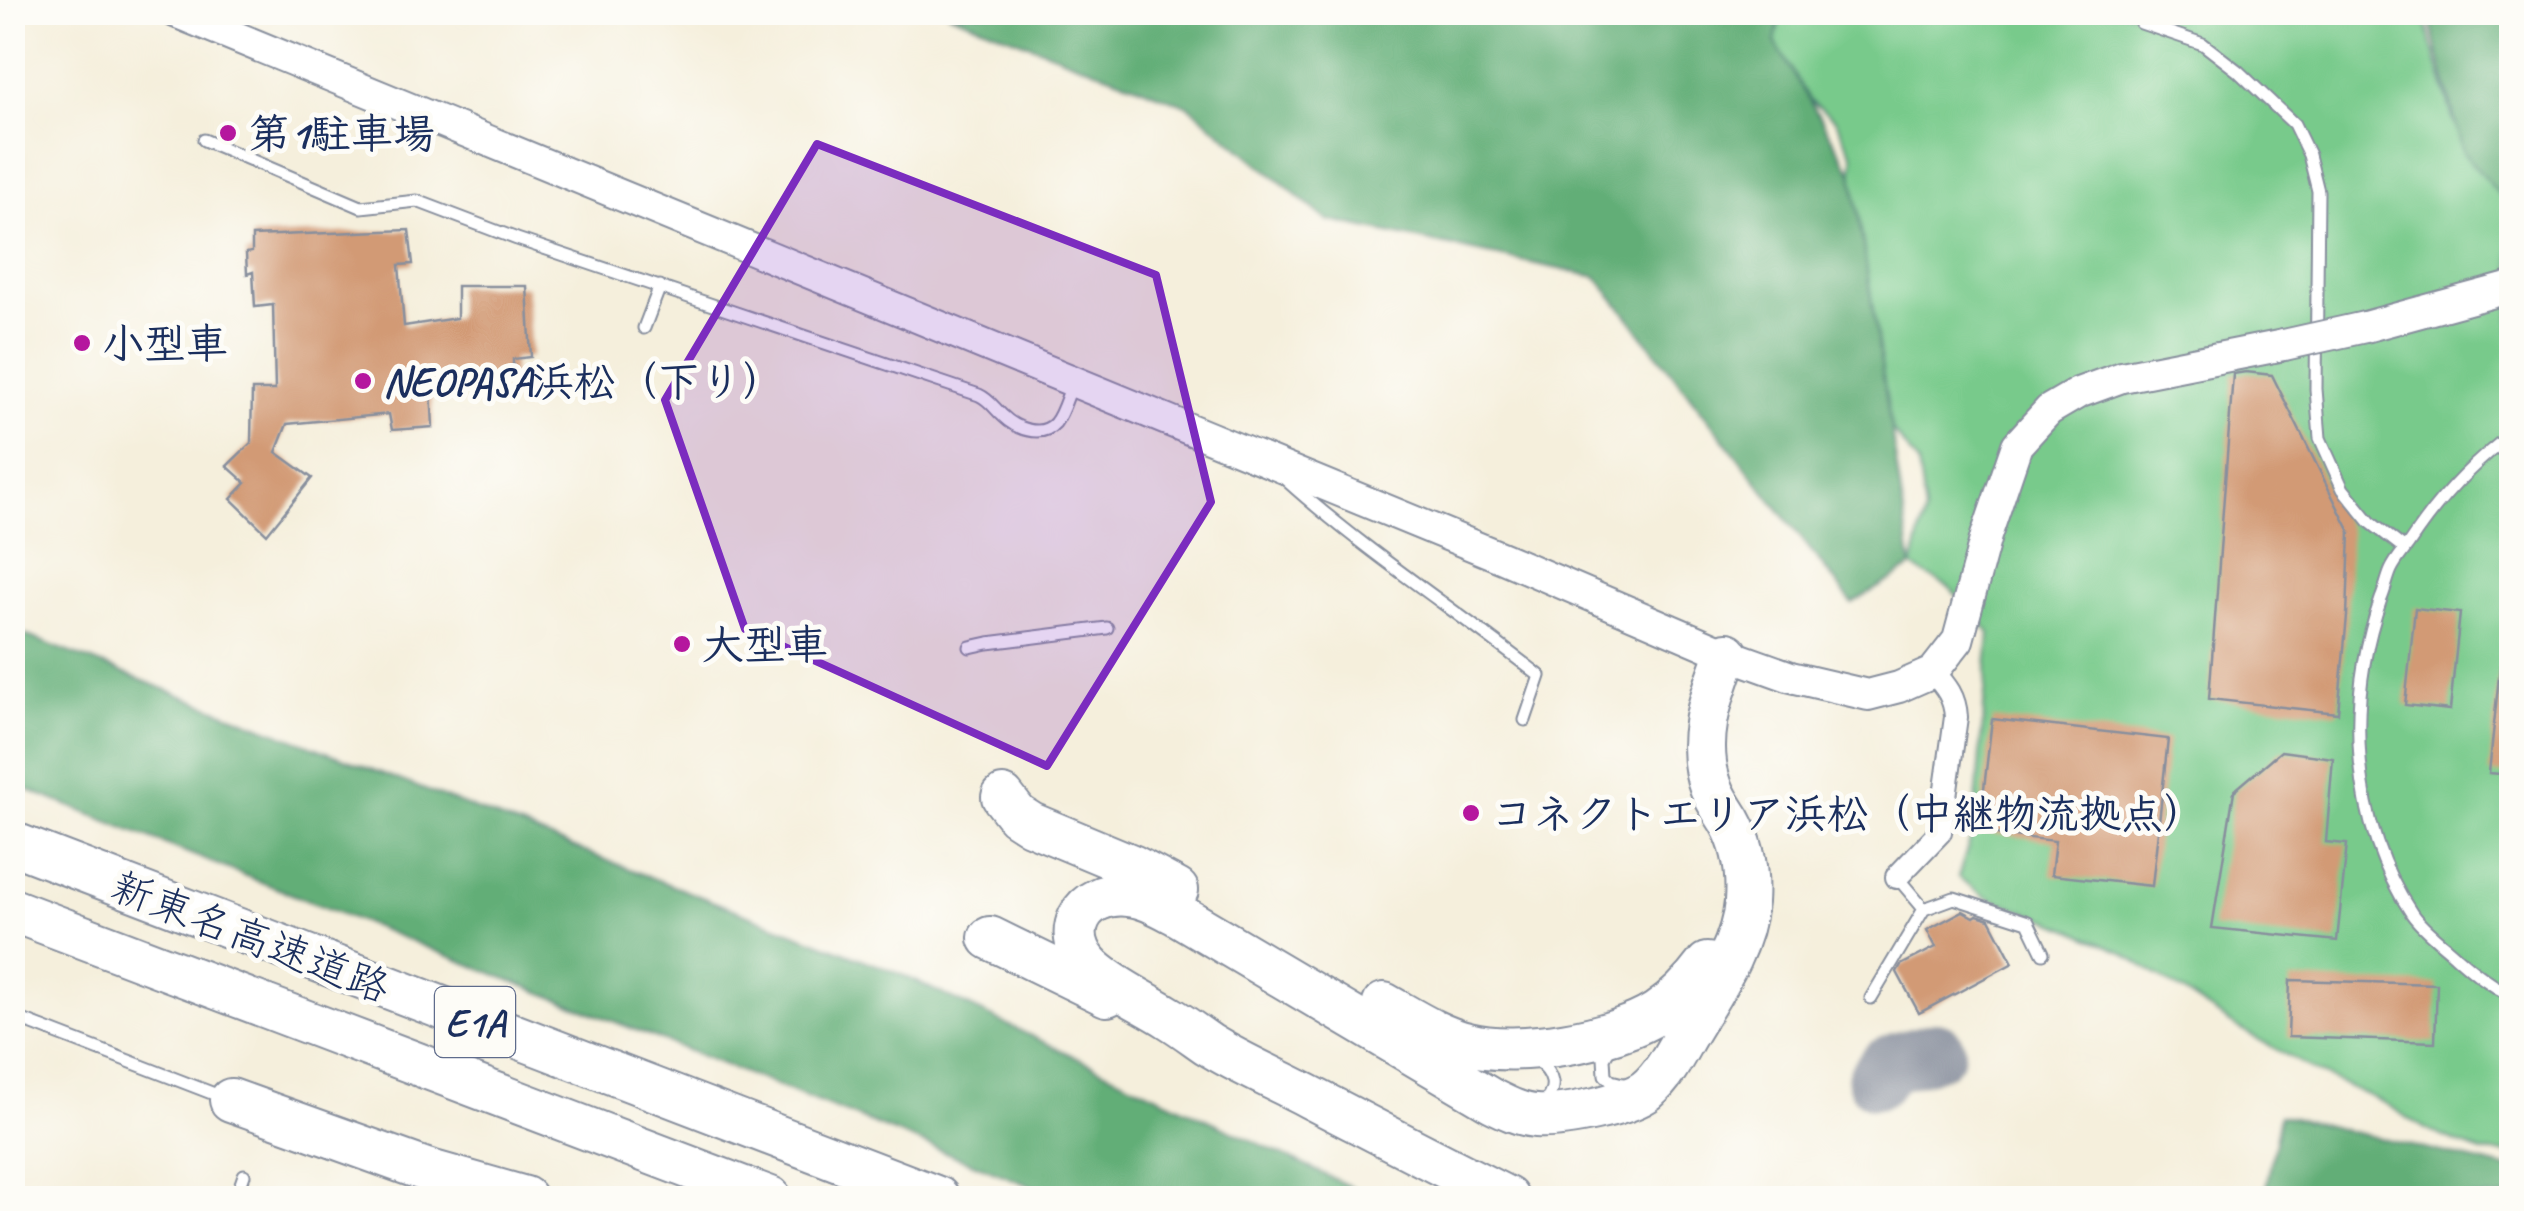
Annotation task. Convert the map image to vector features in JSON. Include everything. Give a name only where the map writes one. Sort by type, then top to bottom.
[{"type":"highway","points":[[1004,797],[1032,824],[1134,867],[1430,1029],[1465,1044],[1514,1049],[1624,1030],[1658,1012],[1688,986],[1713,954],[1726,921],[1727,863],[1722,843],[1697,796],[1688,758],[1690,715],[1715,648]]},
{"type":"highway","points":[[1210,1045],[1105,978],[1084,959],[1075,934],[1082,910],[1091,902],[1102,896],[1130,895],[1160,906],[1522,1114],[1554,1115],[1618,1104],[1645,1092],[1676,1050],[1728,962],[1744,919],[1744,858],[1712,791],[1704,756],[1715,648]]},
{"type":"highway","name":"新東名高速道路","points":[[12,843],[938,1198]]},
{"type":"highway","name":"新東名高速道路","points":[[12,910],[770,1198]]},
{"type":"highway","points":[[990,938],[1210,1045],[1507,1198]]},
{"type":"highway","points":[[231,1100],[426,1170],[525,1198]]},
{"type":"street","points":[[175,12],[1715,648],[1791,677],[1868,694],[1899,687],[1933,672],[1958,640],[1986,536],[2017,446],[2049,410],[2078,393],[2122,377],[2365,327],[2512,287]]},
{"type":"street","points":[[1897,877],[1940,832],[1956,717],[1955,703],[1933,672]]},
{"type":"lane","points":[[2141,24],[2203,44],[2294,124],[2309,155],[2318,191],[2316,389],[2320,438],[2342,489],[2370,522],[2405,549]]},
{"type":"lane","points":[[204,140],[361,207],[417,201],[517,239],[978,394],[989,399],[1004,418],[1032,431],[1045,430],[1055,422],[1074,381]]},
{"type":"lane","points":[[644,328],[660,286]]},
{"type":"lane","points":[[2512,434],[2461,477],[2391,569],[2373,622],[2359,714],[2363,790],[2392,880],[2415,918],[2487,984],[2512,996]]},
{"type":"lane","points":[[1268,464],[1337,523],[1540,676],[1525,720]]},
{"type":"lane","points":[[970,648],[1107,628]]},
{"type":"lane","points":[[1897,877],[1924,909]]},
{"type":"lane","points":[[1871,998],[1924,909],[1954,898],[2028,922],[2043,953]]},
{"type":"lane","points":[[12,1016],[231,1100]]},
{"type":"lane","points":[[1624,1030],[1604,1058],[1605,1075],[1611,1081],[1628,1085],[1656,1081]]},
{"type":"lane","points":[[1514,1049],[1546,1068],[1553,1086],[1545,1103],[1522,1114]]},
{"type":"lane","points":[[236,1198],[244,1175]]},
{"type":"highlighted area","points":[[817,144],[1156,275],[1211,502],[1047,766],[745,629],[665,400]]},
{"type":"green space","points":[[1775,12],[2423,13],[2454,122],[2486,177],[2511,197],[2511,1154],[2481,1152],[2427,1130],[2384,1103],[2317,1072],[2238,1028],[2120,951],[1986,897],[1958,877],[1974,828],[1990,633],[1949,587],[1912,567],[1925,512],[1918,464],[1891,429],[1852,215],[1853,156],[1836,121],[1803,94],[1776,59],[1772,21]]},
{"type":"green space","points":[[948,13],[1781,13],[1775,42],[1852,172],[1912,567],[1852,603],[1597,277],[1327,220],[1189,106]]},
{"type":"green space","points":[[2428,13],[2511,13],[2511,208],[2463,153]]},
{"type":"green space","points":[[12,630],[898,973],[1374,1198],[1061,1198],[13,784]]},
{"type":"green space","points":[[2280,1115],[2511,1169],[2511,1198],[2264,1198]]},
{"type":"building","name":"NEOPASA浜松（下り）","points":[[409,230],[413,264],[399,265],[404,326],[457,318],[457,286],[527,286],[531,357],[513,359],[513,379],[431,389],[433,427],[392,430],[389,414],[287,424],[276,452],[312,478],[267,534],[231,499],[246,483],[227,466],[251,443],[252,390],[275,390],[273,305],[255,307],[253,272],[247,274],[246,253],[252,252],[252,236]]},
{"type":"building","points":[[2233,374],[2272,375],[2350,532],[2338,713],[2209,699]]},
{"type":"building","points":[[2415,608],[2460,613],[2450,710],[2405,705]]},
{"type":"building","points":[[2500,666],[2512,666],[2512,775],[2489,773]]},
{"type":"building","points":[[1992,719],[2168,739],[2152,886],[2051,875],[2055,841],[1979,832]]},
{"type":"building","points":[[2281,751],[2333,758],[2326,842],[2347,844],[2337,941],[2212,928],[2234,791]]},
{"type":"building","points":[[1963,911],[1990,919],[2013,963],[1919,1013],[1897,972],[1901,965],[1936,947],[1927,930]]},
{"type":"building","points":[[2290,980],[2437,984],[2435,1042],[2288,1037]]},
{"type":"taxiway","points":[[1876,1080],[1887,1066],[1936,1051]]},
{"type":"place","name":"第1駐車場","points":[[228,133]]},
{"type":"place","name":"小型車","points":[[82,343]]},
{"type":"place","name":"NEOPASA浜松（下り）","points":[[363,381]]},
{"type":"place","name":"大型車","points":[[682,644]]},
{"type":"place","name":"コネクトエリア浜松（中継物流拠点）","points":[[1471,813]]}]
